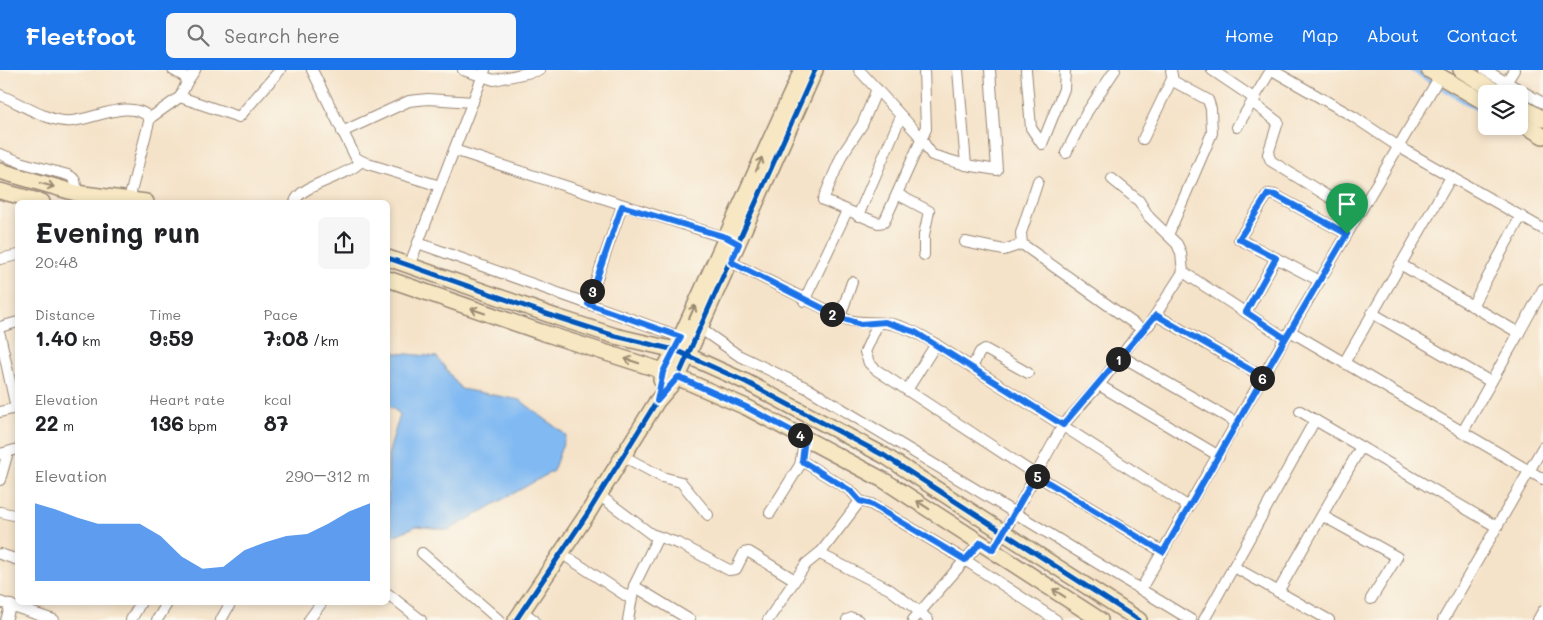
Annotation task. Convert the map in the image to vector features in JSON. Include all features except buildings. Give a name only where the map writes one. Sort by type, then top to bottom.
[{"type":"street","points":[[173,70],[185,77],[188,82]]},
{"type":"street","points":[[0,171],[76,193],[129,200],[150,118],[180,97],[195,70]]},
{"type":"street","points":[[180,97],[191,103],[239,116],[280,70]]},
{"type":"street","points":[[312,70],[353,154],[361,161],[440,186]]},
{"type":"street","points":[[463,70],[501,79],[540,70]]},
{"type":"street","points":[[657,401],[663,372],[682,348],[701,330],[731,262],[733,240],[802,70]]},
{"type":"street","points":[[524,617],[561,553],[657,401],[678,377],[682,348],[815,70]]},
{"type":"street","points":[[859,70],[921,139],[932,156],[966,165],[997,170],[990,70]]},
{"type":"street","points":[[877,89],[862,125],[842,155],[823,200],[874,223],[881,223],[886,218],[927,124],[924,70]]},
{"type":"street","points":[[958,70],[966,165]]},
{"type":"street","points":[[1026,70],[1031,128],[1042,144],[1064,89],[1066,71]]},
{"type":"street","points":[[1066,153],[1087,112],[1115,70]]},
{"type":"street","points":[[1212,70],[1254,101],[1278,122],[1268,154],[1271,161],[1358,215]]},
{"type":"street","points":[[1237,127],[1272,70],[1354,117],[1398,147],[1543,229]]},
{"type":"street","points":[[1462,70],[1490,85]]},
{"type":"street","points":[[1485,70],[1496,85]]},
{"type":"street","points":[[1505,85],[1514,70]]},
{"type":"street","points":[[1141,589],[1398,147],[1434,73],[1478,98]]},
{"type":"street","points":[[409,266],[484,74]]},
{"type":"street","points":[[1143,139],[1171,75],[1208,100],[1211,109],[1212,134],[1191,178],[1168,235]]},
{"type":"street","points":[[0,94],[60,121],[84,120],[111,112],[133,109],[145,112],[150,118]]},
{"type":"street","points":[[342,132],[409,101],[428,99],[473,102]]},
{"type":"street","points":[[1528,99],[1543,103]]},
{"type":"street","points":[[1528,110],[1543,119]]},
{"type":"street","points":[[858,216],[901,116]]},
{"type":"street","points":[[1528,127],[1543,136]]},
{"type":"street","points":[[454,150],[622,206],[733,240]]},
{"type":"street","points":[[0,154],[74,178],[76,193]]},
{"type":"street","points":[[296,200],[301,193],[350,171],[361,161]]},
{"type":"street","points":[[1344,363],[1451,177]]},
{"type":"street","points":[[917,616],[965,560],[1004,533],[1063,425],[1156,315],[1183,272],[1180,248],[1149,217],[1139,201],[1112,179]]},
{"type":"street","points":[[1038,181],[1021,233],[1022,244],[1143,330]]},
{"type":"street","points":[[0,191],[34,200]]},
{"type":"street","points":[[896,194],[929,211],[924,235],[924,255]]},
{"type":"street","points":[[1320,281],[1239,239],[1268,194],[1275,195],[1347,234]]},
{"type":"street","points":[[588,304],[622,206]]},
{"type":"street","points":[[804,300],[847,211]]},
{"type":"street","points":[[1472,306],[1521,216]]},
{"type":"street","points":[[965,242],[1004,250],[1022,244]]},
{"type":"street","points":[[418,243],[588,304],[682,348],[885,456],[1138,620]]},
{"type":"street","points":[[0,259],[15,256]]},
{"type":"street","points":[[1246,312],[1276,258]]},
{"type":"street","points":[[390,259],[606,333],[682,348]]},
{"type":"street","points":[[731,262],[840,317],[861,324],[878,322],[898,325],[936,344],[1189,507]]},
{"type":"street","points":[[1400,264],[1519,332]]},
{"type":"street","points":[[1183,272],[1246,312],[1344,363],[1543,479]]},
{"type":"street","points":[[390,279],[541,332],[678,377],[746,407],[884,481],[1100,620]]},
{"type":"street","points":[[840,317],[852,282]]},
{"type":"street","points":[[1462,433],[1543,289]]},
{"type":"street","points":[[1372,313],[1491,382]]},
{"type":"street","points":[[1156,315],[1263,377]]},
{"type":"street","points":[[878,322],[866,346],[866,358],[875,369],[1036,475],[1163,552]]},
{"type":"street","points":[[0,326],[15,323]]},
{"type":"street","points":[[701,330],[738,355],[799,384],[1191,620]]},
{"type":"street","points":[[0,335],[13,369],[15,388]]},
{"type":"street","points":[[907,390],[936,344]]},
{"type":"street","points":[[972,367],[980,352],[985,349],[1028,373]]},
{"type":"street","points":[[1121,356],[1238,423]]},
{"type":"street","points":[[1098,385],[1218,456]]},
{"type":"street","points":[[0,412],[15,408]]},
{"type":"street","points":[[1300,411],[1497,527]]},
{"type":"street","points":[[1204,620],[1315,420]]},
{"type":"street","points":[[770,513],[802,461],[805,438]]},
{"type":"street","points":[[1278,592],[1361,447]]},
{"type":"street","points":[[1443,620],[1543,447]]},
{"type":"street","points":[[0,480],[8,452]]},
{"type":"street","points":[[623,456],[662,478],[681,482],[708,515]]},
{"type":"street","points":[[802,461],[851,491],[860,501],[871,504],[965,560],[1056,620]]},
{"type":"street","points":[[599,495],[658,537],[680,544],[729,570],[736,569],[744,553],[752,553],[795,580]]},
{"type":"street","points":[[768,620],[806,564],[820,554],[860,501]]},
{"type":"street","points":[[0,512],[15,515]]},
{"type":"street","points":[[1323,516],[1397,557],[1371,599]]},
{"type":"street","points":[[628,620],[634,586],[658,537]]},
{"type":"street","points":[[422,553],[499,620]]},
{"type":"street","points":[[561,553],[631,599]]},
{"type":"street","points":[[0,554],[15,559]]},
{"type":"street","points":[[820,554],[889,589],[917,616],[928,620]]},
{"type":"street","points":[[1234,567],[1329,620]]},
{"type":"street","points":[[634,586],[690,620]]},
{"type":"street","points":[[390,596],[421,620]]},
{"type":"street","points":[[0,602],[54,620]]},
{"type":"street","points":[[6,620],[11,605]]},
{"type":"street","points":[[131,620],[136,605]]},
{"type":"street","points":[[157,620],[166,605]]},
{"type":"street","points":[[221,620],[228,605]]},
{"type":"street","points":[[309,620],[320,605]]},
{"type":"street","points":[[1538,620],[1543,611]]},
{"type":"street","points":[[847,620],[852,618],[858,620]]},
{"type":"water","points":[[390,352],[437,357],[461,389],[520,400],[566,435],[553,471],[449,530],[417,526],[390,537],[390,448],[400,414],[390,406]]},
{"type":"waterway","points":[[1412,70],[1478,109]]},
{"type":"waterway","points":[[1522,135],[1543,147]]},
{"type":"cycle path","points":[[516,620],[588,513],[657,401],[678,377],[815,70]]},
{"type":"cycle path","points":[[390,259],[615,336],[675,350],[746,382],[885,456],[1139,620]]},
{"type":"route","points":[[1347,234],[1275,195],[1268,194],[1265,195],[1239,239],[1276,258],[1246,312],[1285,338],[1229,439],[1163,552],[1036,475],[993,550],[981,542],[965,560],[871,504],[860,501],[851,491],[802,461],[805,438],[746,407],[678,377],[657,401],[663,372],[681,337],[588,304],[622,206],[726,237],[739,244],[731,262],[790,294],[844,319],[861,324],[885,322],[898,325],[926,338],[1063,425],[1098,385],[1137,335],[1149,325],[1156,315],[1263,377],[1285,338],[1347,234]]}]
